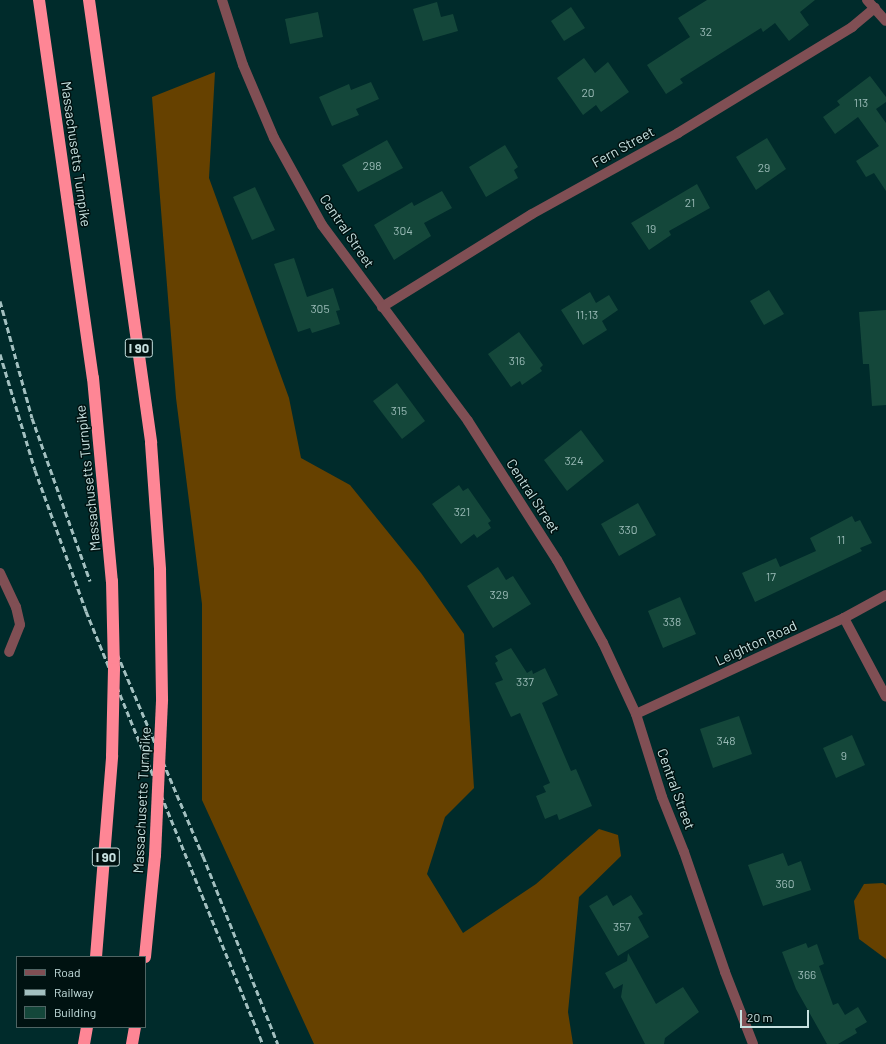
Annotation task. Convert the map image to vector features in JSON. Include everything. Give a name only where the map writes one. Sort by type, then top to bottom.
[{"type":"highway","name":"Massachusetts Turnpike","points":[[38,0],[93,378],[112,581],[114,669],[112,756],[96,956]]},
{"type":"highway","name":"Massachusetts Turnpike","points":[[89,0],[151,443],[160,570],[162,700],[155,855],[145,956]]},
{"type":"highway","points":[[84,1044],[87,1028]]},
{"type":"highway","points":[[132,1044],[135,1028]]},
{"type":"street","name":"Central Street","points":[[222,0],[243,65],[274,138],[322,225],[468,421],[557,560],[604,643],[636,714],[662,797],[684,852],[725,972],[753,1044]]},
{"type":"street","points":[[867,0],[886,20]]},
{"type":"street","name":"Fern Street","points":[[382,307],[532,214],[692,125],[852,27],[875,8]]},
{"type":"street","points":[[0,573],[19,620],[18,635],[9,652]]},
{"type":"street","name":"Leighton Road","points":[[636,714],[844,618],[886,594]]},
{"type":"street","points":[[844,618],[877,684],[886,697]]},
{"type":"shaded area","points":[[215,72],[209,178],[289,398],[301,458],[350,485],[421,573],[464,634],[474,788],[445,817],[427,874],[463,933],[536,884],[599,829],[618,835],[621,856],[579,897],[568,1012],[573,1044],[314,1044],[202,800],[202,604],[176,398],[152,97]]},
{"type":"shaded area","points":[[883,883],[886,885],[886,959],[859,939],[854,901],[864,884]]},
{"type":"building","points":[[707,0],[815,0],[800,12],[809,25],[789,41],[775,23],[763,32],[761,28],[680,79],[683,83],[666,94],[647,65],[690,37],[678,18]]},
{"type":"building","points":[[437,2],[441,17],[453,14],[458,31],[423,41],[413,9]]},
{"type":"building","points":[[571,7],[585,28],[564,41],[551,21]]},
{"type":"building","points":[[318,12],[323,37],[290,44],[285,19]]},
{"type":"building","points":[[584,58],[595,73],[608,62],[629,92],[601,112],[596,105],[583,115],[557,78]]},
{"type":"building","points":[[870,76],[886,97],[886,102],[876,109],[886,123],[886,191],[874,173],[866,177],[856,161],[879,146],[858,117],[835,134],[823,117],[840,105],[837,101]]},
{"type":"building","points":[[371,82],[379,99],[356,109],[359,115],[332,126],[319,97],[349,84],[351,90]]},
{"type":"building","points":[[767,138],[786,169],[756,190],[736,157]]},
{"type":"building","points":[[387,140],[403,168],[358,192],[342,165]]},
{"type":"building","points":[[505,145],[518,167],[514,170],[518,178],[486,197],[469,167]]},
{"type":"building","points":[[697,184],[710,208],[669,231],[671,235],[649,250],[631,223]]},
{"type":"building","points":[[255,187],[275,230],[252,240],[233,197]]},
{"type":"building","points":[[442,191],[452,208],[424,223],[431,236],[394,260],[374,225],[412,202],[414,206]]},
{"type":"building","points":[[294,258],[307,297],[333,288],[340,310],[336,311],[340,324],[312,333],[310,328],[298,332],[274,264]]},
{"type":"building","points":[[769,290],[784,314],[764,325],[750,301]]},
{"type":"building","points":[[590,292],[596,303],[609,295],[618,310],[602,321],[607,330],[583,345],[561,310]]},
{"type":"building","points":[[886,310],[886,405],[872,406],[869,364],[863,364],[859,312]]},
{"type":"building","points":[[519,332],[543,365],[540,368],[542,371],[522,385],[520,381],[511,387],[488,354]]},
{"type":"building","points":[[397,383],[425,421],[402,439],[373,401]]},
{"type":"building","points":[[581,430],[604,461],[567,491],[544,460]]},
{"type":"building","points":[[459,485],[463,491],[468,488],[491,521],[488,523],[491,528],[477,538],[474,534],[461,544],[432,504]]},
{"type":"building","points":[[638,503],[656,535],[619,556],[601,524]]},
{"type":"building","points":[[852,516],[855,522],[860,520],[872,543],[860,548],[862,551],[755,602],[742,573],[776,558],[780,567],[816,551],[810,538]]},
{"type":"building","points":[[498,567],[506,580],[513,576],[531,604],[493,628],[467,586]]},
{"type":"building","points":[[680,597],[696,634],[663,648],[648,611]]},
{"type":"building","points":[[511,648],[527,673],[532,670],[533,674],[545,668],[558,695],[542,703],[571,771],[576,769],[592,806],[559,820],[557,814],[545,819],[536,796],[546,792],[543,786],[550,783],[520,713],[511,717],[495,683],[503,680],[495,663],[498,661],[495,656]]},
{"type":"building","points":[[739,716],[752,754],[713,768],[700,729]]},
{"type":"building","points":[[852,735],[865,765],[836,778],[823,748]]},
{"type":"building","points":[[783,853],[788,866],[801,861],[811,890],[763,906],[748,865]]},
{"type":"building","points":[[607,895],[613,906],[631,895],[643,914],[638,917],[649,937],[618,956],[589,906]]},
{"type":"building","points":[[806,943],[808,948],[817,944],[824,964],[819,966],[833,1005],[838,1003],[845,1015],[858,1007],[867,1022],[855,1029],[857,1033],[838,1044],[827,1044],[796,989],[782,952]]},
{"type":"building","points":[[628,953],[656,1004],[683,987],[699,1012],[665,1038],[664,1044],[645,1044],[621,997],[623,984],[614,989],[605,973],[627,961]]},
{"type":"railway","points":[[0,301],[32,418],[90,581]]},
{"type":"railway","points":[[0,354],[35,470],[86,611],[263,1044]]},
{"type":"railway","points":[[110,637],[203,856],[278,1044]]}]
